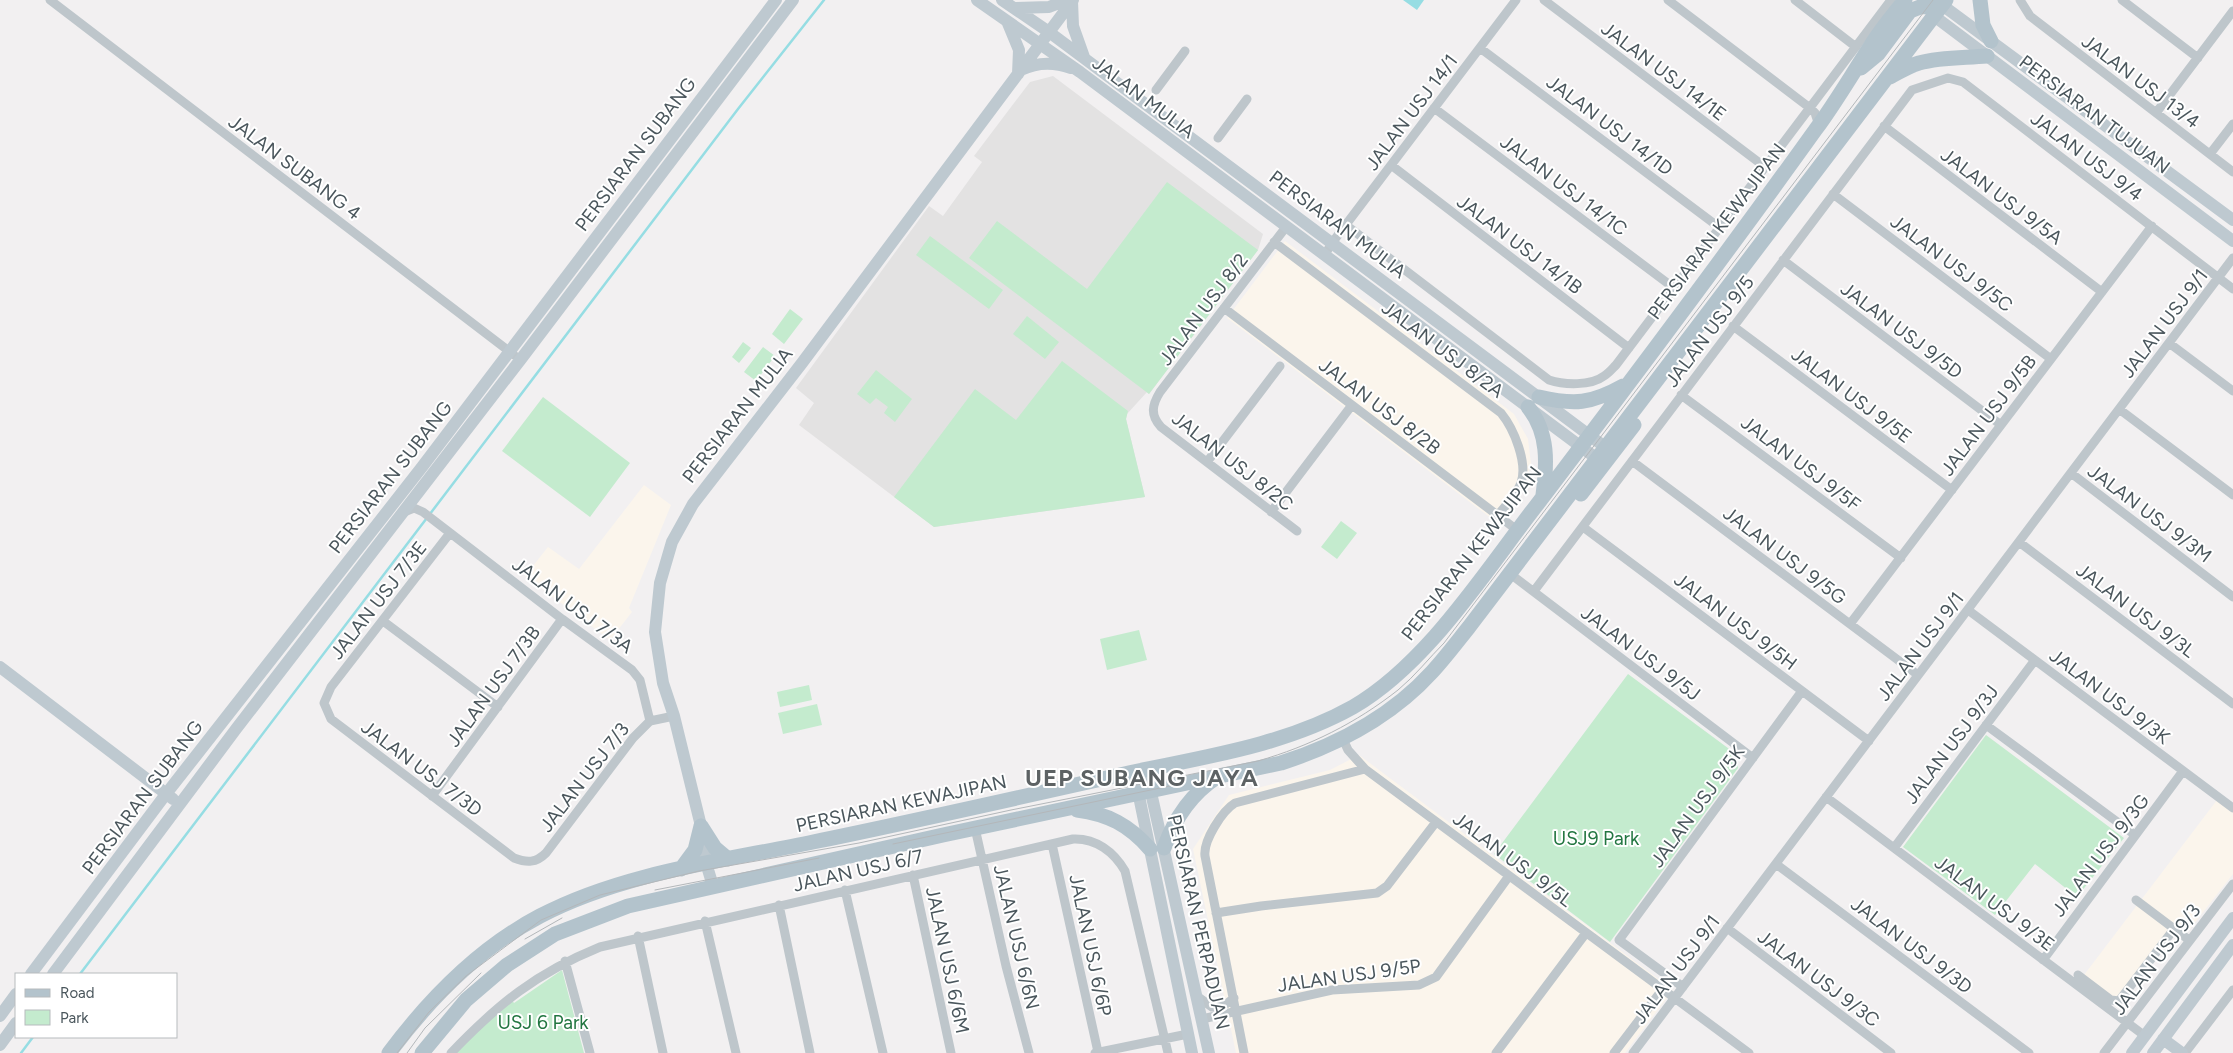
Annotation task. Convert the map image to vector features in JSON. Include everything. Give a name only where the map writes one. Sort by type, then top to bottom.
[{"type":"main road","name":"PERSIARAN KEWAJIPAN","points":[[389,1053],[426,1006],[481,955],[507,936],[562,905],[598,890],[706,863],[999,803],[1276,740],[1327,720],[1372,695],[1400,671],[1437,634],[1543,497],[1819,125],[1872,43],[1905,0]]},
{"type":"main road","points":[[1980,0],[1983,25],[1991,41]]},
{"type":"main road","name":"PERSIARAN KEWAJIPAN","points":[[422,1053],[449,1019],[507,965],[555,934],[628,906],[975,828],[1281,763],[1311,753],[1382,715],[1416,688],[1443,659],[1887,78],[1936,6]]},
{"type":"main road","points":[[1852,75],[1878,54],[1910,11],[1920,7],[1936,6]]},
{"type":"main road","points":[[1887,78],[1917,64],[1950,57],[1987,56]]},
{"type":"main road","name":"PERSIARAN KEWAJIPAN","points":[[1520,558],[1561,518],[1595,478],[1666,378],[1692,333]]},
{"type":"main road","points":[[1543,497],[1546,469],[1545,444],[1533,402],[1574,403],[1603,397],[1628,384]]},
{"type":"main road","points":[[1070,809],[1104,815],[1118,821],[1157,849],[1181,812],[1202,788],[1220,775]]},
{"type":"main road","points":[[701,826],[715,848],[728,859]]},
{"type":"main road","points":[[681,869],[695,850],[701,826]]},
{"type":"street","name":"JALAN SUBANG 4","points":[[50,0],[521,359]]},
{"type":"street","name":"PERSIARAN SUBANG","points":[[32,973],[166,794],[422,467],[776,0]]},
{"type":"street","name":"PERSIARAN SUBANG","points":[[54,973],[236,729],[521,359],[793,0]]},
{"type":"street","name":"JALAN MULIA","points":[[977,0],[1041,43],[1286,227]]},
{"type":"street","name":"PERSIARAN MULIA","points":[[1002,0],[1085,58],[1332,243],[1533,402],[1600,452]]},
{"type":"street","points":[[1014,8],[1049,7],[1071,0],[1073,26],[1085,58]]},
{"type":"street","name":"PERSIARAN MULIA","points":[[713,886],[706,863],[701,826],[674,716],[663,683],[655,623],[665,560],[680,523],[1041,43],[1071,0]]},
{"type":"street","name":"JALAN USJ 14/1","points":[[1324,256],[1516,0]]},
{"type":"street","name":"JALAN USJ 14/1E","points":[[1544,0],[1765,167]]},
{"type":"street","points":[[1668,0],[1810,108],[1816,113],[1819,125]]},
{"type":"street","points":[[1795,0],[1856,47]]},
{"type":"street","points":[[1346,225],[1549,380],[1558,383],[1594,381],[1604,376],[1616,365],[1891,0]]},
{"type":"street","name":"JALAN USJ 13/4","points":[[2020,0],[2030,16],[2233,172]]},
{"type":"street","points":[[2122,0],[2198,58]]},
{"type":"street","name":"PERSIARAN TUJUAN","points":[[1936,6],[1991,41],[2233,220]]},
{"type":"street","name":"PERSIARAN TUJUAN","points":[[1936,6],[1987,56],[2233,241]]},
{"type":"street","points":[[2156,113],[2233,11]]},
{"type":"street","points":[[1005,18],[1019,50],[1019,72]]},
{"type":"street","name":"JALAN USJ 14/1D","points":[[1480,48],[1720,228]]},
{"type":"street","points":[[1156,90],[1185,51]]},
{"type":"street","points":[[1019,72],[1030,65],[1047,63],[1064,66],[1080,72]]},
{"type":"street","name":"JALAN USJ 9/4","points":[[1912,90],[1948,78],[1963,82],[2233,288]]},
{"type":"street","name":"JALAN USJ 9/5","points":[[1534,591],[1912,90]]},
{"type":"street","points":[[1218,138],[1247,99]]},
{"type":"street","name":"JALAN USJ 14/1C","points":[[1434,108],[1674,288]]},
{"type":"street","points":[[2210,154],[2233,124]]},
{"type":"street","name":"JALAN USJ 9/5A","points":[[1884,126],[2102,292]]},
{"type":"street","name":"JALAN USJ 14/1B","points":[[1391,165],[1629,348]]},
{"type":"street","name":"JALAN USJ 9/5C","points":[[1833,194],[2051,359]]},
{"type":"street","name":"JALAN USJ 9/5B","points":[[1850,624],[2152,226]]},
{"type":"street","name":"PERSIARAN MULIA","points":[[1286,227],[1324,256],[1533,402]]},
{"type":"street","name":"JALAN USJ 8/2","points":[[1152,413],[1153,406],[1160,392],[1286,227]]},
{"type":"street","name":"JALAN USJ 8/2A","points":[[1274,242],[1501,413],[1516,436],[1523,472],[1521,484],[1498,515]]},
{"type":"street","name":"JALAN USJ 9/1","points":[[1633,1053],[2233,258]]},
{"type":"street","name":"JALAN USJ 9/5D","points":[[1783,260],[2001,425]]},
{"type":"street","name":"JALAN USJ 8/2B","points":[[1224,308],[1517,530]]},
{"type":"street","name":"JALAN USJ 9/5E","points":[[1733,326],[1952,490]]},
{"type":"street","points":[[2170,343],[2233,391]]},
{"type":"street","points":[[1207,462],[1280,366]]},
{"type":"street","name":"JALAN USJ 9/5F","points":[[1681,395],[1900,558]]},
{"type":"street","points":[[1272,512],[1352,405]]},
{"type":"street","points":[[2119,409],[2233,495]]},
{"type":"street","name":"JALAN USJ 8/2C","points":[[1152,413],[1161,427],[1297,531]]},
{"type":"street","name":"JALAN USJ 9/5G","points":[[1632,461],[1918,675]]},
{"type":"street","name":"JALAN USJ 9/3M","points":[[2071,473],[2233,597]]},
{"type":"street","points":[[423,512],[418,496],[425,482]]},
{"type":"street","points":[[401,513],[414,508],[423,512]]},
{"type":"street","name":"JALAN USJ 7/3A","points":[[423,512],[562,619],[632,670],[640,680],[650,721]]},
{"type":"street","name":"JALAN USJ 9/5H","points":[[1583,527],[1868,741]]},
{"type":"street","name":"JALAN USJ 7/3E","points":[[331,687],[450,533]]},
{"type":"street","name":"JALAN USJ 9/3L","points":[[2019,542],[2233,704]]},
{"type":"street","name":"JALAN USJ 9/5J","points":[[1510,573],[1753,758]]},
{"type":"street","name":"JALAN USJ 9/3K","points":[[1968,610],[2233,808]]},
{"type":"street","name":"JALAN USJ 7/3B","points":[[432,796],[562,619]]},
{"type":"street","points":[[383,621],[498,707]]},
{"type":"street","name":"JALAN USJ 9/3J","points":[[1894,848],[2034,660]]},
{"type":"street","points":[[0,667],[181,805]]},
{"type":"street","name":"JALAN USJ 7/3D","points":[[331,687],[324,704],[331,719],[514,858],[523,862]]},
{"type":"street","name":"JALAN USJ 9/5K","points":[[1683,987],[1619,940],[1802,691]]},
{"type":"street","name":"JALAN USJ 7/3","points":[[523,862],[539,860],[546,853],[633,738],[650,721],[674,716]]},
{"type":"street","points":[[1986,725],[2135,835]]},
{"type":"street","name":"JALAN USJ 9/5L","points":[[1342,737],[1348,750],[1365,769],[1748,1053]]},
{"type":"street","points":[[1244,1053],[1216,914],[1204,847],[1206,841],[1230,806],[1236,803],[1365,769]]},
{"type":"street","name":"PERSIARAN PERPADUAN","points":[[1140,771],[1157,849],[1198,997],[1209,1053]]},
{"type":"street","name":"JALAN USJ 9/3G","points":[[2043,960],[2183,771]]},
{"type":"street","name":"JALAN USJ 9/3E","points":[[1826,797],[2145,1036]]},
{"type":"street","points":[[1216,914],[1260,906],[1377,893],[1386,886],[1436,822]]},
{"type":"street","name":"JALAN USJ 6/6N","points":[[975,828],[1006,966],[1029,1053]]},
{"type":"street","name":"JALAN USJ 6/7","points":[[451,1053],[501,1004],[565,961],[600,947],[638,936],[1083,838],[1092,841],[1112,854],[1125,871],[1168,1053]]},
{"type":"street","name":"JALAN USJ 6/6P","points":[[1052,844],[1096,1053]]},
{"type":"street","name":"PERSIARAN PERPADUAN","points":[[1157,849],[1192,1053]]},
{"type":"street","name":"JALAN USJ 9/3D","points":[[1776,864],[2029,1053]]},
{"type":"street","name":"JALAN USJ 6/6M","points":[[913,875],[951,1053]]},
{"type":"street","name":"JALAN USJ 9/5P","points":[[1202,1019],[1332,990],[1419,984],[1430,981],[1436,977],[1509,876]]},
{"type":"street","name":"JALAN USJ 9/3","points":[[2104,1053],[2233,884]]},
{"type":"street","points":[[845,890],[883,1053]]},
{"type":"street","points":[[2136,900],[2189,940]]},
{"type":"street","points":[[779,905],[810,1053]]},
{"type":"street","points":[[2132,1053],[2233,918]]},
{"type":"street","points":[[705,921],[736,1053]]},
{"type":"street","name":"JALAN USJ 9/3C","points":[[1727,928],[1891,1053]]},
{"type":"street","points":[[2078,975],[2111,1000],[2119,1002],[2174,929]]},
{"type":"street","points":[[1496,1053],[1586,933]]},
{"type":"street","points":[[638,936],[663,1053]]},
{"type":"street","points":[[2153,1053],[2233,946]]},
{"type":"street","points":[[565,961],[590,1053]]},
{"type":"street","points":[[1614,1053],[1662,990]]},
{"type":"street","points":[[2164,1039],[2184,1053],[2233,990]]},
{"type":"street","points":[[0,1016],[15,995]]},
{"type":"street","points":[[1198,997],[1212,1007],[1226,1004],[1234,998]]},
{"type":"street","points":[[0,1045],[15,1024]]},
{"type":"street","points":[[1096,1053],[1188,1034]]},
{"type":"shaded area","points":[[1053,76],[1263,234],[1258,250],[1149,394],[1147,392],[1127,414],[1126,419],[1145,497],[934,527],[799,425],[814,403],[796,388],[929,206],[943,216],[982,162],[974,156],[1030,82]]},
{"type":"shaded area","points":[[1285,241],[1514,414],[1528,439],[1531,464],[1526,481],[1500,525],[1227,318]]},
{"type":"shaded area","points":[[644,485],[671,505],[629,608],[632,612],[610,640],[525,576],[548,547],[579,569]]},
{"type":"shaded area","points":[[1359,755],[1673,990],[1625,1053],[1236,1053],[1193,849],[1229,795],[1330,770]]},
{"type":"shaded area","points":[[2217,800],[2233,812],[2233,874],[2186,934],[2174,925],[2121,996],[2114,998],[2084,975]]},
{"type":"green space","points":[[1167,182],[1258,250],[1149,394],[969,258],[997,221],[1087,289]]},
{"type":"green space","points":[[930,236],[1003,290],[989,309],[916,255]]},
{"type":"green space","points":[[790,309],[803,319],[784,344],[772,334]]},
{"type":"green space","points":[[1027,316],[1059,342],[1045,359],[1013,334]]},
{"type":"green space","points":[[743,342],[751,348],[739,363],[732,357]]},
{"type":"green space","points":[[763,347],[775,356],[756,381],[744,372]]},
{"type":"green space","points":[[1062,361],[1128,411],[1126,419],[1145,497],[934,527],[894,497],[975,389],[1016,420]]},
{"type":"green space","points":[[876,370],[912,399],[895,422],[884,413],[888,407],[876,398],[870,404],[857,394]]},
{"type":"green space","points":[[543,397],[630,463],[590,517],[502,451]]},
{"type":"green space","points":[[1341,521],[1357,533],[1337,559],[1321,547]]},
{"type":"green space","points":[[1139,630],[1147,660],[1107,670],[1100,639]]},
{"type":"green space","name":"USJ9 Park","points":[[1628,674],[1736,754],[1738,768],[1610,942],[1494,854]]},
{"type":"green space","points":[[809,685],[812,700],[780,707],[777,692]]},
{"type":"green space","points":[[817,704],[822,725],[783,734],[778,713]]},
{"type":"green space","points":[[1986,735],[2124,838],[2077,897],[2035,864],[1995,915],[1903,847]]},
{"type":"green space","name":"USJ 6 Park","points":[[562,970],[584,1053],[456,1053],[495,1013],[512,1000],[514,1003]]},
{"type":"water","points":[[1403,0],[1424,0],[1417,10]]},
{"type":"waterway","points":[[81,973],[738,109],[824,0]]},
{"type":"waterway","points":[[21,1053],[32,1038]]},
{"type":"tram line","points":[[397,1053],[429,1012],[466,976],[541,920],[600,895],[699,871],[859,843],[1011,810],[1258,761],[1314,741],[1366,713],[1404,685],[1444,643],[1933,0]]},
{"type":"tram line","points":[[893,844],[1184,783]]},
{"type":"tram line","points":[[655,890],[819,858]]},
{"type":"tram line","points":[[525,939],[562,918]]},
{"type":"tram line","points":[[407,1053],[425,1028],[481,973]]},
{"type":"district","name":"UEP SUBANG JAYA","points":[[1142,778]]}]
